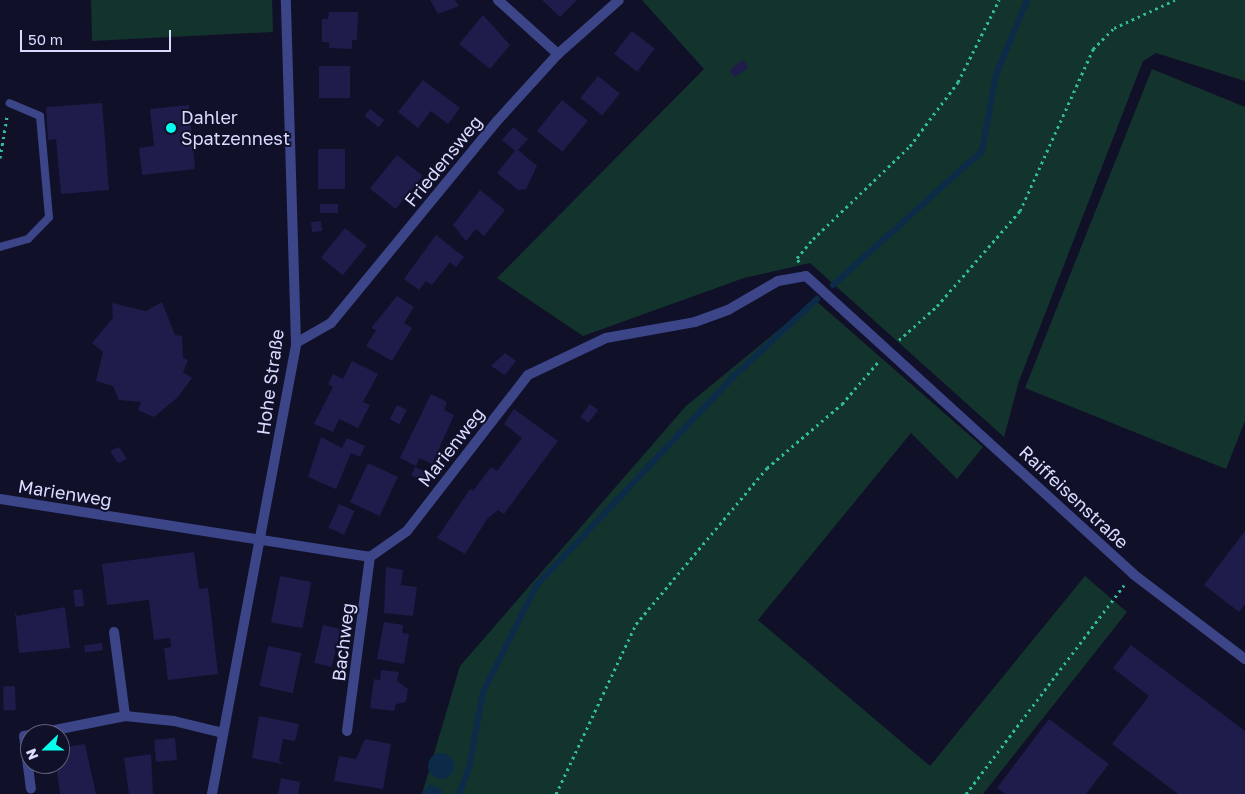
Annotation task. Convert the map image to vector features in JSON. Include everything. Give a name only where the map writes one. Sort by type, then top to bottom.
[{"type":"street","name":"Hohe Straße","points":[[212,794],[261,540],[296,343],[286,0]]},
{"type":"street","points":[[498,0],[558,54]]},
{"type":"street","name":"Friedensweg","points":[[296,343],[331,323],[497,121],[558,54],[618,0]]},
{"type":"street","points":[[806,276],[890,349]]},
{"type":"street","name":"Marienweg","points":[[0,499],[370,557],[407,531],[528,375],[606,338],[695,322],[728,310],[778,281],[806,276]]},
{"type":"street","name":"Raiffeisenstraße","points":[[890,349],[1133,574],[1245,659]]},
{"type":"street","name":"Bachweg","points":[[348,731],[370,557]]},
{"type":"street","points":[[114,632],[125,716]]},
{"type":"street","points":[[70,727],[125,716],[174,721],[223,733]]},
{"type":"street","points":[[29,774],[31,789]]},
{"type":"lane","points":[[0,247],[28,239],[49,217],[40,116],[10,102]]},
{"type":"path","points":[[806,276],[797,258],[910,146],[958,82],[999,0]]},
{"type":"path","points":[[556,794],[636,624],[767,468],[842,404],[890,349],[937,306],[1020,211],[1093,49],[1114,28],[1175,0]]},
{"type":"path","points":[[0,158],[10,102]]},
{"type":"path","points":[[966,794],[1133,574]]},
{"type":"green space","points":[[91,0],[272,0],[273,32],[92,41]]},
{"type":"green space","points":[[642,0],[1245,0],[1245,81],[1156,53],[1143,61],[1019,381],[1004,437],[810,263],[744,278],[583,336],[497,278],[704,69]]},
{"type":"green space","points":[[1152,69],[1245,107],[1245,421],[1226,469],[1025,388]]},
{"type":"green space","points":[[815,300],[983,447],[957,479],[911,433],[758,620],[930,766],[1085,576],[1127,612],[983,794],[422,794],[460,666],[686,406]]},
{"type":"water","points":[[441,753],[450,757],[454,766],[450,775],[441,779],[432,775],[428,766],[432,757]]},
{"type":"water","points":[[430,784],[442,790],[442,794],[421,794]]},
{"type":"building","points":[[430,0],[455,0],[459,6],[438,14]]},
{"type":"building","points":[[542,0],[577,0],[560,17]]},
{"type":"building","points":[[329,12],[358,12],[357,40],[352,40],[352,49],[329,48],[329,42],[322,42],[322,19],[328,19]]},
{"type":"building","points":[[483,15],[510,45],[490,69],[459,44]]},
{"type":"building","points":[[632,31],[655,49],[637,72],[614,54]]},
{"type":"building","points":[[743,60],[748,67],[735,77],[729,70]]},
{"type":"building","points":[[319,66],[350,66],[350,98],[319,98]]},
{"type":"building","points":[[598,76],[620,94],[602,115],[580,98]]},
{"type":"building","points":[[423,80],[460,108],[448,124],[431,111],[418,128],[398,112]]},
{"type":"building","points":[[562,100],[588,121],[562,152],[537,131]]},
{"type":"building","points":[[102,103],[109,190],[61,194],[56,139],[48,140],[46,107]]},
{"type":"building","name":"Dahler Spatzennest","points":[[189,105],[195,169],[142,175],[139,148],[154,146],[150,109]]},
{"type":"building","points":[[370,109],[384,120],[379,127],[364,116]]},
{"type":"building","points":[[513,127],[528,139],[518,150],[537,166],[526,189],[518,190],[497,173],[515,151],[502,140]]},
{"type":"building","points":[[318,149],[345,149],[345,189],[318,189]]},
{"type":"building","points":[[397,155],[423,176],[396,209],[370,188]]},
{"type":"building","points":[[480,190],[505,210],[484,236],[476,229],[466,241],[453,225]]},
{"type":"building","points":[[320,204],[338,204],[338,213],[320,213]]},
{"type":"building","points":[[321,221],[322,231],[312,232],[311,222]]},
{"type":"building","points":[[345,228],[367,246],[343,275],[321,258]]},
{"type":"building","points":[[436,235],[464,257],[456,267],[450,262],[432,285],[426,281],[419,290],[404,279]]},
{"type":"building","points":[[397,296],[414,307],[404,323],[412,328],[392,361],[366,346],[376,330],[371,328]]},
{"type":"building","points":[[162,302],[175,335],[182,336],[183,358],[188,360],[183,372],[192,378],[178,397],[154,417],[138,410],[141,402],[119,400],[113,386],[96,381],[103,352],[92,343],[113,318],[112,303],[146,311]]},
{"type":"building","points":[[505,353],[516,361],[505,375],[491,366]]},
{"type":"building","points":[[352,361],[378,374],[363,402],[370,405],[358,428],[339,419],[333,432],[314,424],[333,387],[328,384],[333,374],[343,379]]},
{"type":"building","points":[[431,394],[447,402],[444,410],[454,415],[432,464],[419,458],[416,466],[400,458]]},
{"type":"building","points":[[590,404],[598,410],[588,423],[580,417]]},
{"type":"building","points":[[397,405],[407,410],[400,424],[390,419]]},
{"type":"building","points":[[514,409],[558,441],[504,514],[498,510],[487,519],[465,554],[437,538],[470,489],[473,491],[491,467],[497,471],[522,438],[504,424]]},
{"type":"building","points":[[321,437],[342,448],[347,438],[365,446],[360,457],[351,453],[336,489],[308,477]]},
{"type":"building","points":[[119,447],[127,459],[118,463],[110,451]]},
{"type":"building","points":[[368,463],[398,477],[380,516],[350,502]]},
{"type":"building","points":[[415,467],[431,474],[427,482],[411,475]]},
{"type":"building","points":[[339,504],[355,511],[344,535],[328,528]]},
{"type":"building","points":[[1245,531],[1245,604],[1239,612],[1204,585]]},
{"type":"building","points":[[194,552],[199,589],[208,588],[218,674],[168,680],[164,648],[171,647],[170,638],[154,640],[149,600],[107,605],[102,564]]},
{"type":"building","points":[[386,567],[403,570],[401,585],[417,587],[413,616],[384,613]]},
{"type":"building","points":[[280,576],[311,582],[302,628],[271,622]]},
{"type":"building","points":[[82,589],[84,606],[75,607],[73,590]]},
{"type":"building","points":[[65,607],[70,648],[19,653],[15,611],[17,616]]},
{"type":"building","points":[[384,622],[403,625],[402,633],[409,634],[404,664],[377,659]]},
{"type":"building","points":[[323,625],[341,629],[332,667],[314,663]]},
{"type":"building","points":[[102,643],[103,650],[85,652],[84,646]]},
{"type":"building","points":[[1131,645],[1245,731],[1245,794],[1178,794],[1112,744],[1149,696],[1113,668]]},
{"type":"building","points":[[268,646],[301,653],[293,693],[259,686]]},
{"type":"building","points":[[381,670],[399,672],[397,681],[408,689],[406,702],[396,704],[394,711],[370,708],[374,679],[380,680]]},
{"type":"building","points":[[3,686],[15,686],[16,710],[4,710]]},
{"type":"building","points":[[259,716],[299,724],[295,741],[283,739],[279,761],[283,764],[252,758]]},
{"type":"building","points":[[1049,719],[1109,764],[1086,794],[1005,794],[997,788]]},
{"type":"building","points":[[175,738],[177,760],[156,762],[154,740]]},
{"type":"building","points":[[365,739],[391,744],[383,789],[334,781],[339,756],[356,759]]},
{"type":"building","points":[[85,744],[96,794],[60,794],[57,774],[70,774],[70,746]]},
{"type":"building","points":[[151,754],[153,794],[129,794],[124,758]]},
{"type":"building","points":[[281,778],[300,782],[298,794],[278,794]]},
{"type":"waterway","points":[[833,285],[982,151],[996,75],[1027,0]]},
{"type":"waterway","points":[[459,794],[469,768],[483,692],[536,586],[733,377],[817,299]]},
{"type":"place","name":"Dahler Spatzennest","points":[[171,128]]}]
